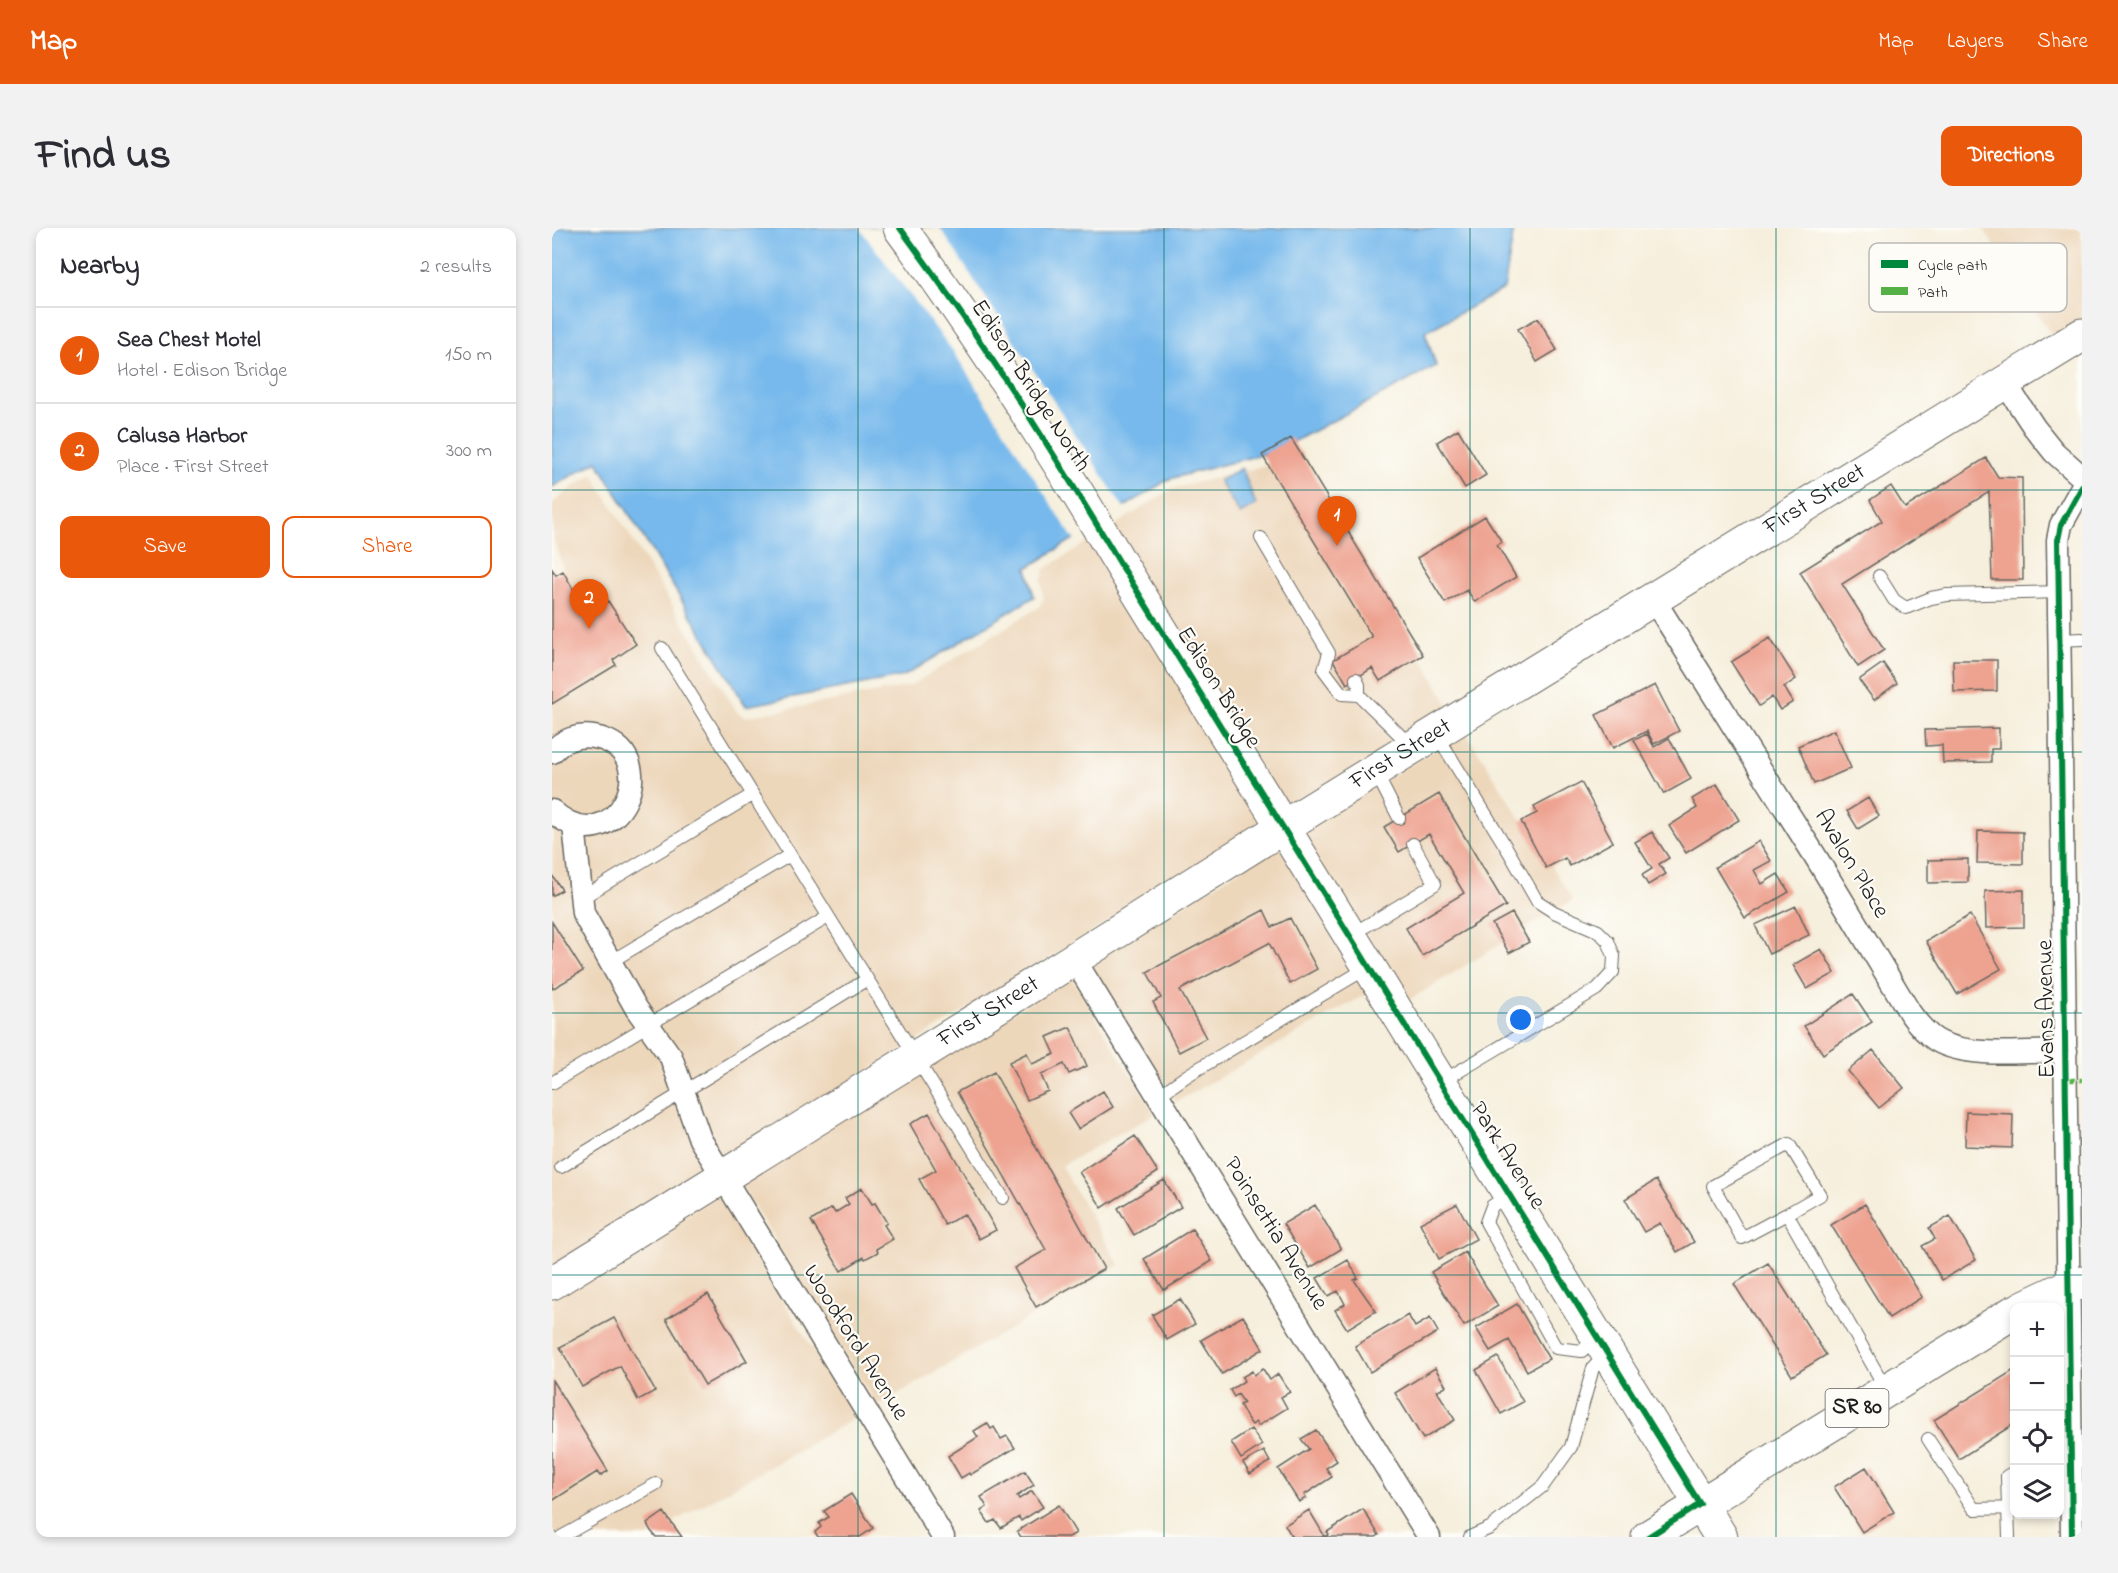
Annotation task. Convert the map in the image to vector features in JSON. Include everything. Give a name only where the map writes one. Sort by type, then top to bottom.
[{"type":"main road","name":"Edison Bridge North","points":[[900,228],[951,298],[1057,458],[1123,568]]},
{"type":"main road","name":"First Street","points":[[552,1283],[1283,827],[2082,335]]},
{"type":"main road","name":"Edison Bridge","points":[[1123,568],[1283,827]]},
{"type":"main road","name":"Park Avenue","points":[[1283,827],[1721,1537]]},
{"type":"main road","points":[[2034,1303],[2075,1285]]},
{"type":"main road","name":"SR 80","points":[[1648,1537],[2010,1314]]},
{"type":"street","points":[[2005,383],[2047,444],[2082,477]]},
{"type":"street","name":"Evans Avenue","points":[[2072,1537],[2066,1507],[2065,1451],[2075,1285],[2066,1051],[2073,886],[2071,640],[2059,592],[2058,540],[2061,525],[2082,487]]},
{"type":"street","name":"Avalon Place","points":[[1654,600],[1920,1027],[1934,1039],[1962,1050],[2066,1051]]},
{"type":"street","points":[[552,752],[559,744],[572,738],[587,736],[601,738],[615,746],[625,758],[631,772],[631,788],[627,802],[618,815],[604,823],[589,827],[574,825],[561,819],[552,811]]},
{"type":"street","points":[[574,825],[583,913],[636,1008],[671,1057],[700,1139],[722,1177]]},
{"type":"street","name":"Poinsettia Avenue","points":[[1074,959],[1429,1537]]},
{"type":"street","name":"Woodford Avenue","points":[[722,1177],[943,1537]]},
{"type":"lane","points":[[1262,538],[1335,654],[1324,670],[1342,694],[1359,695],[1424,741],[1509,852],[1537,901],[1554,912],[1598,931],[1608,941],[1614,956],[1613,972],[1596,989],[1440,1082]]},
{"type":"lane","points":[[1879,576],[1894,600],[1906,608],[1931,598],[1947,595],[2059,592]]},
{"type":"lane","points":[[662,648],[1003,1198]]},
{"type":"lane","points":[[1356,678],[1359,695]]},
{"type":"lane","points":[[1375,771],[1399,818]]},
{"type":"lane","points":[[580,899],[752,795]]},
{"type":"lane","points":[[1350,936],[1435,884],[1413,844]]},
{"type":"lane","points":[[610,962],[790,855]]},
{"type":"lane","points":[[552,1083],[828,917]]},
{"type":"lane","points":[[1158,1096],[1188,1075],[1369,967]]},
{"type":"lane","points":[[561,1167],[866,980]]},
{"type":"lane","points":[[1789,1144],[1820,1195],[1787,1214],[1742,1238],[1713,1186],[1789,1144]]},
{"type":"lane","points":[[1787,1214],[1887,1390]]},
{"type":"lane","points":[[1470,1537],[1491,1527],[1543,1486],[1571,1447],[1601,1345]]},
{"type":"lane","points":[[1928,1439],[1974,1509],[2010,1508]]},
{"type":"lane","points":[[2010,1474],[2007,1476],[2010,1500]]},
{"type":"lane","points":[[561,1537],[656,1484]]},
{"type":"lane","points":[[2009,1537],[2010,1519]]},
{"type":"shaded area","points":[[1983,228],[2082,228],[2082,320],[2053,338],[2036,312],[2067,312],[2067,243],[1993,243]]},
{"type":"shaded area","points":[[1301,451],[1451,709],[1287,810],[1112,527],[1172,489],[1282,461]]},
{"type":"shaded area","points":[[593,475],[737,712],[745,717],[910,686],[1039,607],[1044,598],[1041,582],[1045,569],[1091,540],[1266,823],[552,1268],[552,576],[564,572],[552,534],[552,504],[575,485]]},
{"type":"shaded area","points":[[1465,731],[1573,900],[1409,1000],[1300,832]]},
{"type":"shaded area","points":[[1279,845],[1370,992],[1176,1102],[1091,964]]},
{"type":"shaded area","points":[[1071,977],[1155,1114],[1061,1166],[1119,1265],[877,1406],[739,1182]]},
{"type":"shaded area","points":[[718,1195],[855,1418],[647,1537],[552,1537],[552,1298]]},
{"type":"water","points":[[552,228],[1514,228],[1504,289],[1425,332],[1436,366],[1278,450],[1169,479],[1027,568],[1034,597],[904,676],[746,706],[597,461],[552,487]]},
{"type":"water","points":[[1242,468],[1256,505],[1240,514],[1219,481]]},
{"type":"pier","points":[[859,228],[940,228],[1125,510],[1075,541],[953,351]]},
{"type":"building","points":[[1538,318],[1557,350],[1537,362],[1518,329]]},
{"type":"building","points":[[1458,429],[1486,475],[1465,488],[1437,442]]},
{"type":"building","points":[[1291,438],[1423,655],[1380,681],[1372,668],[1347,684],[1333,660],[1372,637],[1262,455]]},
{"type":"building","points":[[1986,458],[1998,477],[2022,478],[2023,580],[1992,580],[1989,492],[1842,584],[1884,650],[1858,667],[1800,572],[1882,521],[1870,500],[1891,486],[1905,508]]},
{"type":"building","points":[[1485,516],[1502,542],[1497,545],[1516,577],[1475,602],[1467,590],[1445,603],[1417,558]]},
{"type":"building","points":[[552,569],[556,575],[563,571],[587,614],[608,601],[636,644],[613,660],[616,665],[552,704]]},
{"type":"building","points":[[1770,638],[1796,679],[1784,687],[1793,702],[1780,710],[1772,697],[1759,706],[1731,662]]},
{"type":"building","points":[[1953,660],[1997,660],[1997,691],[1954,692]]},
{"type":"building","points":[[1883,663],[1897,683],[1874,700],[1859,680]]},
{"type":"building","points":[[1655,685],[1679,731],[1654,744],[1647,731],[1613,748],[1596,715]]},
{"type":"building","points":[[1999,728],[1999,749],[1991,749],[1991,762],[1943,763],[1942,745],[1926,746],[1925,730]]},
{"type":"building","points":[[1834,730],[1851,768],[1814,784],[1798,746]]},
{"type":"building","points":[[1647,734],[1654,747],[1669,738],[1691,779],[1664,794],[1634,740]]},
{"type":"building","points":[[1581,782],[1613,842],[1570,866],[1565,858],[1546,868],[1521,821],[1537,813],[1534,807]]},
{"type":"building","points":[[1717,784],[1739,820],[1686,853],[1669,826],[1697,808],[1692,799]]},
{"type":"building","points":[[1439,794],[1506,906],[1422,956],[1406,928],[1464,893],[1429,834],[1399,852],[1384,827]]},
{"type":"building","points":[[1868,798],[1879,816],[1858,829],[1847,811]]},
{"type":"building","points":[[1978,831],[2023,832],[2023,864],[1977,863]]},
{"type":"building","points":[[1652,832],[1669,858],[1659,864],[1666,874],[1648,885],[1642,875],[1652,869],[1635,842]]},
{"type":"building","points":[[1759,841],[1771,861],[1754,870],[1762,884],[1778,874],[1789,892],[1745,918],[1715,867]]},
{"type":"building","points":[[1968,859],[1968,882],[1928,883],[1928,860]]},
{"type":"building","points":[[552,875],[562,890],[552,896]]},
{"type":"building","points":[[2024,890],[2024,927],[1986,928],[1985,891]]},
{"type":"building","points":[[1796,906],[1809,935],[1769,954],[1755,925]]},
{"type":"building","points":[[1264,910],[1272,927],[1290,918],[1317,969],[1290,984],[1269,943],[1180,990],[1206,1038],[1179,1052],[1153,1002],[1161,998],[1147,972]]},
{"type":"building","points":[[1512,913],[1529,942],[1509,953],[1492,924]]},
{"type":"building","points":[[1970,915],[2001,969],[1957,994],[1926,941]]},
{"type":"building","points":[[552,922],[583,971],[552,989]]},
{"type":"building","points":[[1821,949],[1835,973],[1807,989],[1793,965]]},
{"type":"building","points":[[1853,994],[1872,1022],[1823,1054],[1804,1026]]},
{"type":"building","points":[[1070,1027],[1087,1066],[1069,1074],[1064,1064],[1041,1075],[1048,1091],[1027,1100],[1009,1062],[1027,1053],[1032,1064],[1055,1054],[1047,1037]]},
{"type":"building","points":[[1873,1050],[1904,1088],[1879,1108],[1848,1071]]},
{"type":"building","points":[[994,1072],[1104,1269],[1036,1307],[1014,1268],[1046,1250],[957,1092]]},
{"type":"building","points":[[1103,1091],[1113,1107],[1078,1129],[1068,1113]]},
{"type":"building","points":[[1966,1112],[2013,1114],[2012,1148],[1965,1146]]},
{"type":"building","points":[[929,1113],[996,1230],[979,1239],[964,1214],[945,1225],[919,1179],[936,1170],[910,1124]]},
{"type":"building","points":[[1135,1136],[1158,1172],[1102,1208],[1079,1172]]},
{"type":"building","points":[[1164,1180],[1181,1207],[1134,1235],[1118,1208]]},
{"type":"building","points":[[1656,1180],[1694,1242],[1677,1252],[1660,1223],[1644,1232],[1625,1199]]},
{"type":"building","points":[[862,1188],[872,1204],[875,1203],[893,1239],[876,1249],[878,1252],[865,1259],[864,1257],[841,1271],[811,1221],[832,1208],[835,1213],[849,1204],[845,1198]]},
{"type":"building","points":[[1457,1204],[1476,1239],[1439,1259],[1420,1223]]},
{"type":"building","points":[[1865,1204],[1922,1297],[1889,1318],[1831,1225]]},
{"type":"building","points":[[1315,1205],[1341,1249],[1310,1268],[1283,1224]]},
{"type":"building","points":[[1950,1216],[1976,1260],[1942,1280],[1922,1246],[1935,1239],[1929,1228]]},
{"type":"building","points":[[1192,1229],[1212,1261],[1164,1290],[1144,1259]]},
{"type":"building","points":[[1465,1252],[1498,1306],[1464,1326],[1431,1272]]},
{"type":"building","points":[[1348,1260],[1358,1278],[1354,1280],[1376,1311],[1347,1329],[1335,1310],[1345,1304],[1338,1291],[1328,1296],[1317,1278]]},
{"type":"building","points":[[1768,1263],[1826,1355],[1792,1376],[1734,1284]]},
{"type":"building","points":[[708,1294],[747,1361],[705,1385],[666,1319]]},
{"type":"building","points":[[1180,1299],[1195,1324],[1167,1340],[1152,1315]]},
{"type":"building","points":[[1517,1304],[1549,1359],[1527,1371],[1509,1340],[1490,1351],[1476,1328]]},
{"type":"building","points":[[1408,1315],[1415,1327],[1430,1318],[1438,1332],[1370,1372],[1355,1346]]},
{"type":"building","points":[[1243,1316],[1263,1349],[1222,1374],[1201,1340]]},
{"type":"building","points":[[614,1318],[655,1391],[638,1400],[620,1366],[582,1387],[560,1347]]},
{"type":"building","points":[[1498,1357],[1523,1402],[1501,1414],[1476,1370]]},
{"type":"building","points":[[1435,1368],[1446,1386],[1437,1391],[1455,1420],[1423,1439],[1395,1393]]},
{"type":"building","points":[[1263,1369],[1270,1380],[1278,1374],[1290,1392],[1281,1397],[1287,1408],[1258,1426],[1256,1422],[1252,1425],[1240,1405],[1244,1403],[1238,1394],[1234,1397],[1230,1390],[1244,1381],[1242,1377],[1252,1371],[1254,1375]]},
{"type":"building","points":[[2010,1372],[2010,1427],[1959,1459],[1934,1420]]},
{"type":"building","points":[[552,1380],[608,1471],[600,1476],[597,1472],[552,1501]]},
{"type":"building","points":[[987,1423],[991,1429],[994,1427],[1001,1439],[1007,1436],[1015,1448],[961,1478],[948,1456],[978,1437],[974,1431]]},
{"type":"building","points":[[1251,1429],[1262,1445],[1241,1459],[1231,1442]]},
{"type":"building","points":[[1316,1430],[1337,1461],[1326,1468],[1332,1477],[1304,1495],[1306,1498],[1299,1502],[1278,1469],[1309,1449],[1301,1439]]},
{"type":"building","points":[[1264,1451],[1270,1462],[1250,1474],[1243,1463]]},
{"type":"building","points":[[1866,1467],[1894,1512],[1862,1532],[1834,1487]]},
{"type":"building","points":[[1025,1471],[1034,1485],[1017,1496],[1019,1499],[1032,1491],[1043,1507],[1021,1521],[1019,1517],[1001,1528],[995,1520],[989,1523],[981,1511],[987,1507],[981,1497]]},
{"type":"building","points":[[851,1494],[873,1528],[860,1537],[818,1537],[815,1532],[821,1527],[819,1523],[829,1517],[824,1511]]},
{"type":"building","points":[[1059,1505],[1076,1533],[1069,1537],[1021,1537],[1017,1531]]},
{"type":"building","points":[[1363,1509],[1379,1535],[1376,1537],[1324,1537],[1329,1534],[1327,1532]]},
{"type":"building","points":[[1309,1510],[1324,1535],[1321,1537],[1292,1537],[1285,1525]]},
{"type":"building","points":[[664,1512],[682,1537],[656,1537],[651,1531],[647,1524]]},
{"type":"marked path","points":[[2066,1080],[2082,1080]]},
{"type":"cycle path","points":[[900,228],[988,353],[1043,438],[1700,1504],[1648,1537]]},
{"type":"cycle path","points":[[2072,1537],[2058,540],[2061,525],[2082,487]]},
{"type":"place","name":"Sea Chest Motel","points":[[1337,546]]},
{"type":"place","name":"Calusa Harbor","points":[[589,629]]}]
